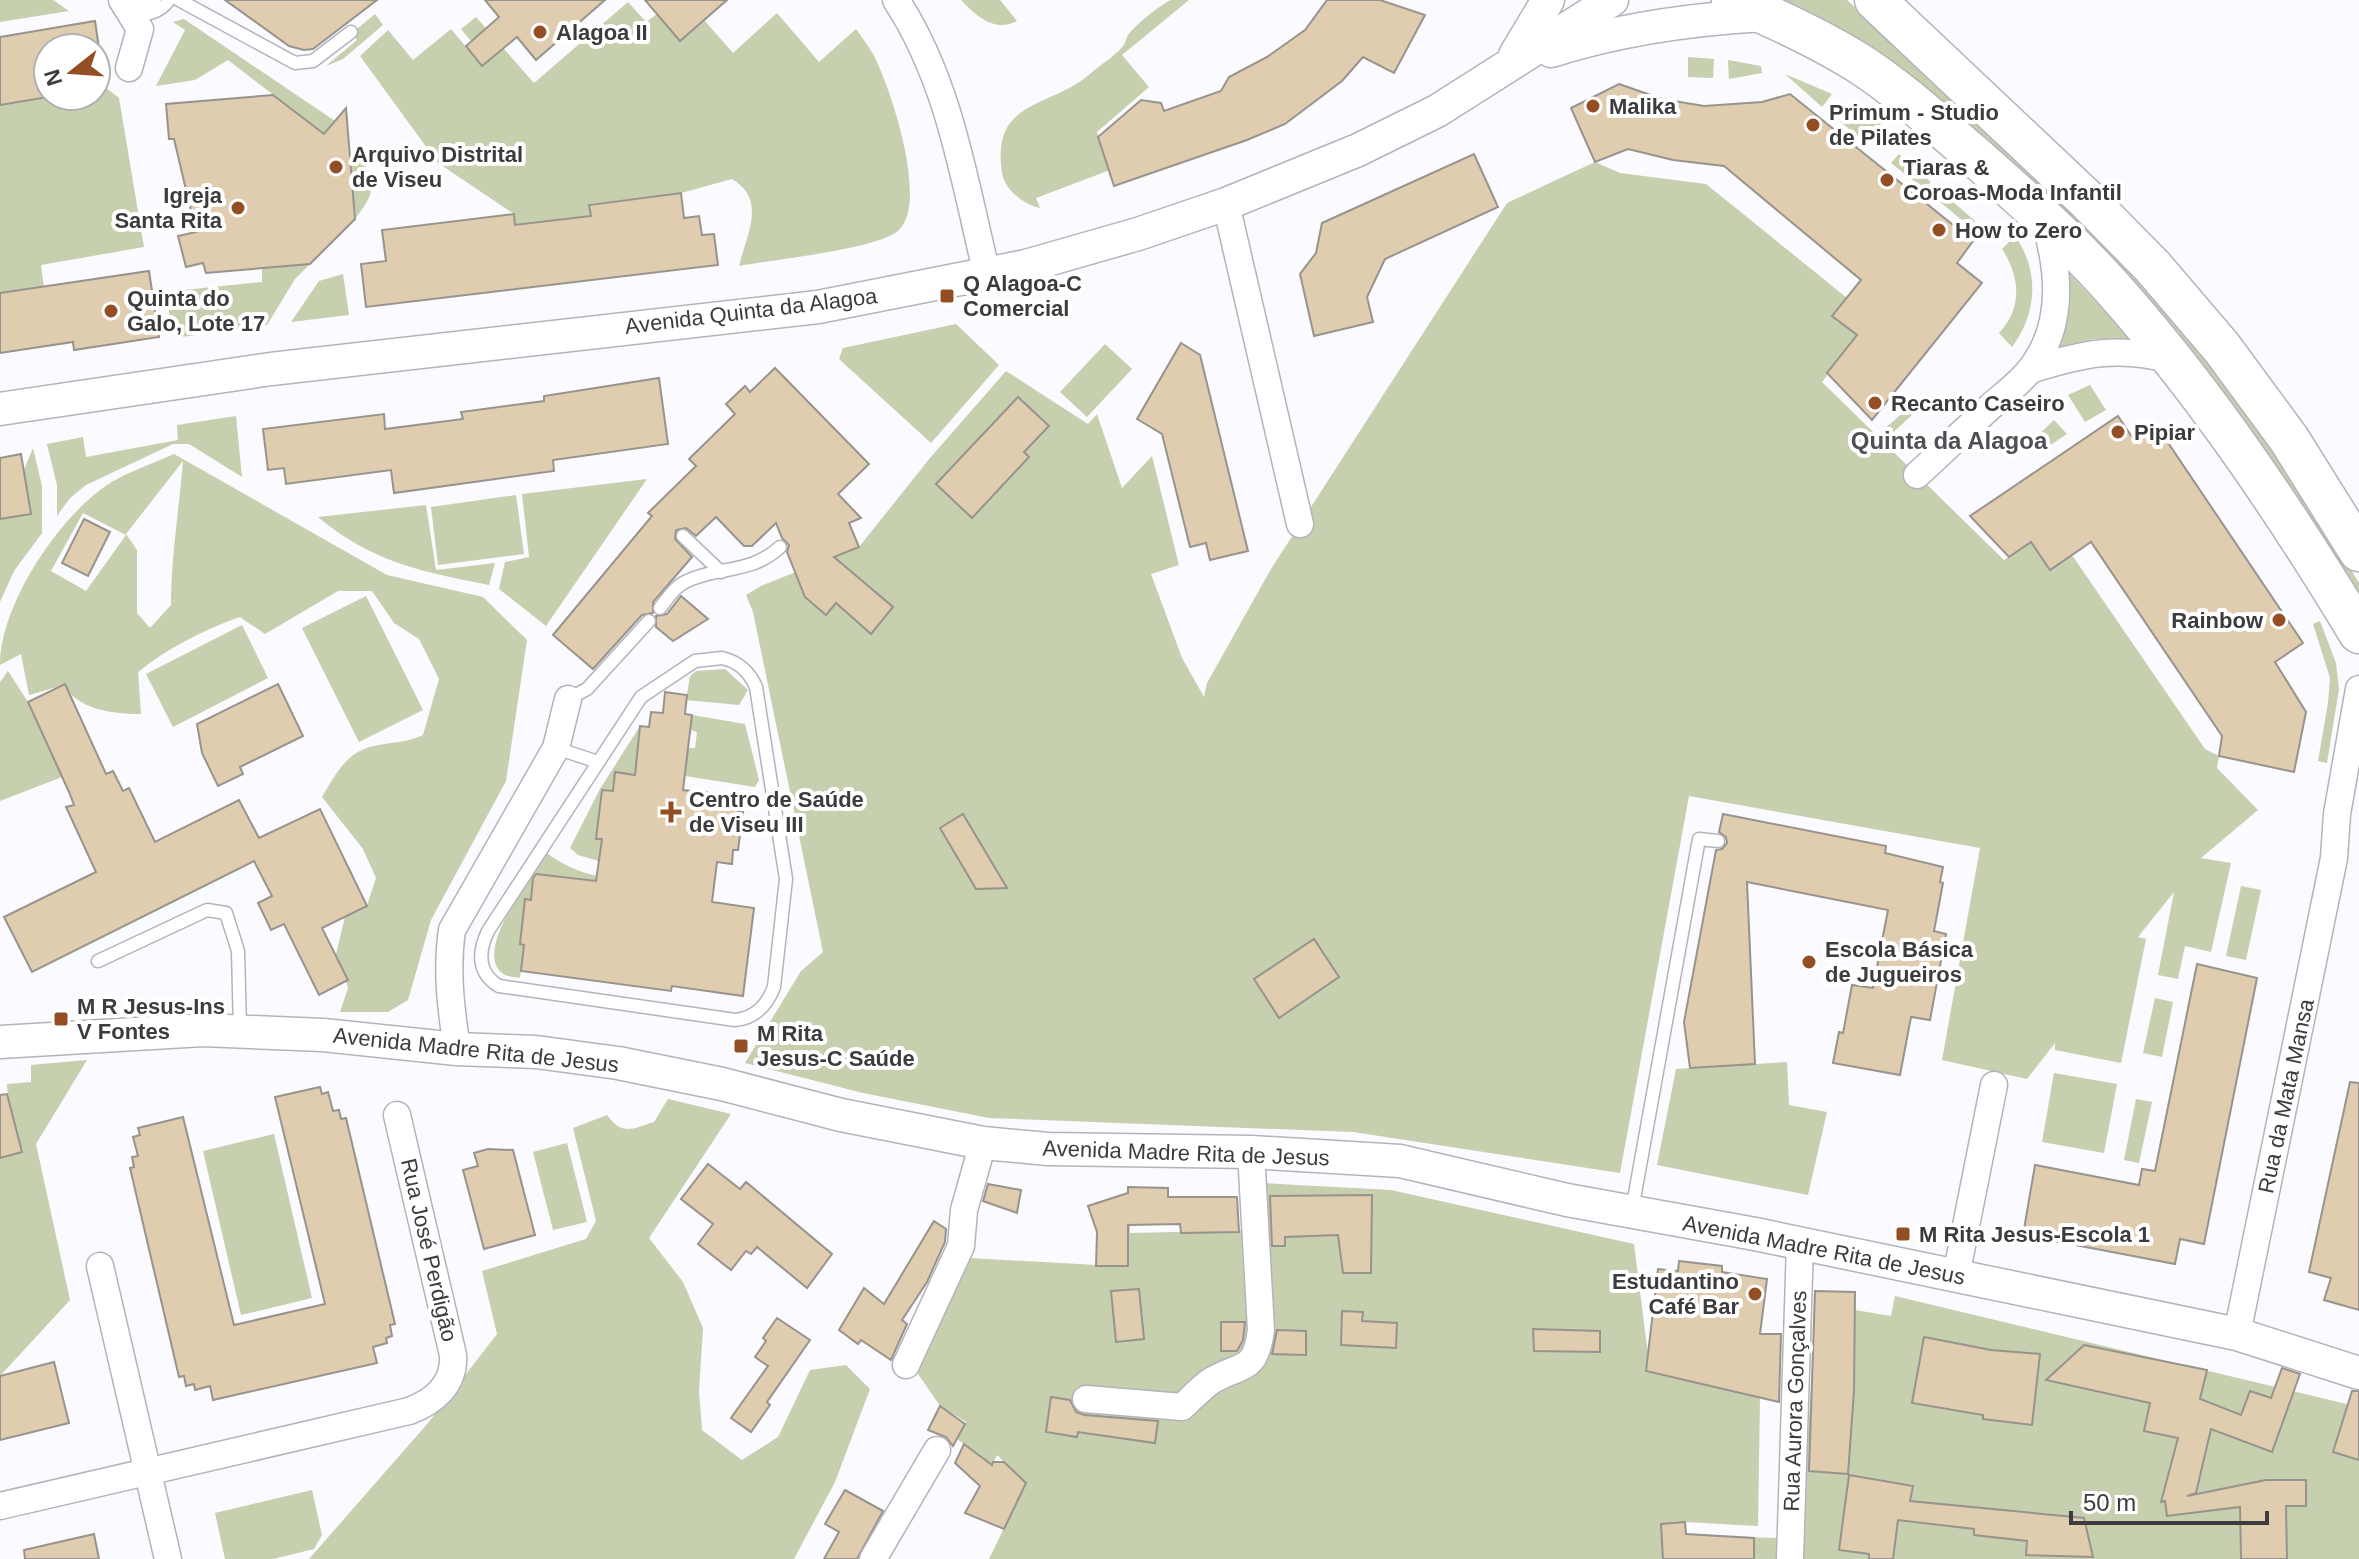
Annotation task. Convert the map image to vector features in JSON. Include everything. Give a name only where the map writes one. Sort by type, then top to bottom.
[{"type":"main road","points":[[1875,0],[2087,200],[2153,267],[2222,348],[2289,439],[2359,551]]},
{"type":"main road","points":[[1750,7],[1857,62],[1934,121],[2044,219],[2115,292],[2251,465],[2359,634]]},
{"type":"street","points":[[896,0],[936,76],[987,274]]},
{"type":"street","points":[[1509,64],[1548,0]]},
{"type":"street","name":"Avenida Quinta da Alagoa","points":[[0,409],[271,369],[818,307],[1062,256],[1226,204],[1371,144],[1437,111],[1612,0]]},
{"type":"street","points":[[123,1],[140,29],[129,68]]},
{"type":"street","points":[[1509,64],[1618,32],[1715,17],[1750,7]]},
{"type":"street","points":[[1226,204],[1300,524]]},
{"type":"street","points":[[1917,475],[2030,370],[2045,346],[2053,322],[2056,270],[2044,219]]},
{"type":"street","points":[[2030,370],[2102,352],[2146,353],[2171,360]]},
{"type":"street","name":"Rua da Mata Mansa","points":[[2237,1334],[2334,858],[2337,814],[2359,689]]},
{"type":"street","points":[[457,1049],[450,1000],[452,930],[556,748],[568,699]]},
{"type":"street","name":"Rua da Mata Mansa","points":[[2334,858],[2351,829],[2359,823]]},
{"type":"street","name":"Avenida Madre Rita de Jesus","points":[[0,1042],[203,1030],[323,1035],[457,1049],[536,1052],[618,1063],[722,1084],[841,1115],[983,1143],[1048,1149],[1251,1152],[1400,1161],[1567,1200],[1800,1244],[2237,1334],[2359,1373]]},
{"type":"street","points":[[1956,1276],[1994,1085]]},
{"type":"street","name":"Rua José Perdigão","points":[[0,1506],[409,1411],[435,1398],[448,1383],[454,1364],[397,1115]]},
{"type":"street","points":[[906,1365],[961,1246],[964,1210],[983,1143]]},
{"type":"street","points":[[1086,1399],[1182,1407],[1212,1381],[1235,1372],[1252,1360],[1261,1330],[1251,1152]]},
{"type":"street","name":"Rua Aurora Gonçalves","points":[[1790,1559],[1800,1244]]},
{"type":"street","points":[[100,1266],[168,1559]]},
{"type":"street","points":[[873,1559],[937,1450]]},
{"type":"lane","points":[[123,1],[140,5],[154,0]]},
{"type":"lane","points":[[123,1],[140,14],[150,14],[169,0]]},
{"type":"lane","points":[[179,0],[295,63],[313,61],[351,32]]},
{"type":"lane","points":[[683,536],[721,572]]},
{"type":"lane","points":[[660,608],[685,582],[752,565],[769,557],[780,547]]},
{"type":"lane","points":[[568,699],[587,689],[649,621]]},
{"type":"lane","points":[[712,658],[731,660],[752,679],[786,879],[774,987],[769,999],[755,1014],[735,1020],[499,986],[484,973],[481,957],[488,931],[598,762],[641,697],[695,661],[712,658]]},
{"type":"lane","points":[[556,748],[598,762]]},
{"type":"lane","points":[[1632,1212],[1699,839],[1718,841]]},
{"type":"lane","points":[[98,961],[207,910],[226,913],[238,951],[240,1032]]},
{"type":"green space","points":[[0,0],[53,0],[69,11],[0,22]]},
{"type":"green space","points":[[961,0],[1000,0],[1017,21],[1001,25],[986,21]]},
{"type":"green space","points":[[1171,0],[1189,0],[1122,55],[1149,87],[1097,132],[1110,170],[1036,198],[1040,208],[1016,196],[1004,180],[1001,149],[1005,131],[1014,118],[1090,74],[1120,50],[1136,26]]},
{"type":"green space","points":[[1774,0],[1847,0],[2074,207],[2169,310],[2305,492],[2359,583],[2359,607],[2239,418]]},
{"type":"green space","points":[[628,2],[646,22],[657,14],[680,41],[704,20],[733,53],[777,13],[819,62],[856,29],[880,70],[904,143],[910,195],[907,215],[899,230],[888,237],[848,248],[739,266],[750,230],[752,207],[743,187],[732,179],[681,193],[590,204],[591,216],[549,221],[551,244],[518,249],[514,214],[438,163],[360,56],[388,30],[413,60],[451,29],[482,66],[494,55],[477,36],[471,41],[461,29],[476,17],[534,83]]},
{"type":"green space","points":[[375,14],[383,25],[343,59],[326,66],[357,40],[352,33]]},
{"type":"green space","points":[[184,19],[335,121],[324,134],[228,60],[195,80],[156,86],[185,30],[173,22]]},
{"type":"green space","points":[[1688,57],[1714,59],[1713,78],[1688,77]]},
{"type":"green space","points":[[1728,60],[1761,66],[1762,73],[1729,79]]},
{"type":"green space","points":[[1785,74],[1832,94],[1822,107]]},
{"type":"green space","points":[[112,93],[119,98],[144,247],[41,265],[44,287],[0,293],[0,105],[32,100],[32,112],[112,112]]},
{"type":"green space","points":[[1854,105],[1881,124],[1866,143],[1841,122]]},
{"type":"green space","points":[[350,154],[363,163],[371,179],[367,202],[355,219]]},
{"type":"green space","points":[[1899,154],[1931,182],[1924,189],[1891,163]]},
{"type":"green space","points":[[1595,162],[1620,173],[1706,184],[1847,298],[1833,316],[1857,335],[1822,382],[2004,560],[2031,542],[2050,569],[2072,555],[2205,749],[2219,756],[2217,768],[2258,810],[2201,858],[2231,863],[2211,952],[2185,946],[2178,979],[2158,975],[2174,892],[2138,937],[2146,939],[2121,1063],[2055,1050],[2055,1043],[2027,1079],[1942,1060],[1980,848],[1689,796],[1620,1173],[1353,1132],[989,1118],[863,1093],[745,1063],[801,971],[823,952],[753,612],[746,595],[761,586],[859,547],[930,458],[1006,371],[1088,424],[1097,414],[1122,488],[1152,456],[1179,565],[1151,574],[1182,658],[1204,697],[1207,683],[1271,569],[1507,203]]},
{"type":"green space","points":[[1944,194],[1975,221],[1970,227],[1939,201]]},
{"type":"green space","points":[[2015,236],[2029,263],[2032,292],[2027,321],[2012,347],[1999,333],[2015,303],[2015,281],[2002,249]]},
{"type":"green space","points":[[310,264],[295,279],[267,325],[174,338],[165,292],[262,282],[262,268]]},
{"type":"green space","points":[[2068,272],[2131,339],[2094,339],[2055,349],[2068,304]]},
{"type":"green space","points":[[343,274],[349,315],[291,322],[319,281]]},
{"type":"green space","points":[[956,324],[999,365],[931,443],[839,359],[843,348]]},
{"type":"green space","points":[[1105,344],[1132,369],[1087,417],[1060,392]]},
{"type":"green space","points":[[2090,385],[2106,410],[2085,422],[2068,395]]},
{"type":"green space","points":[[1907,409],[1912,415],[1886,439],[1881,432]]},
{"type":"green space","points":[[236,416],[242,477],[189,444],[173,444],[86,485],[70,498],[57,516],[57,485],[47,444],[83,437],[86,457],[178,440],[177,425]]},
{"type":"green space","points":[[2054,420],[2067,434],[2040,452],[2032,441]]},
{"type":"green space","points":[[33,448],[42,486],[42,533],[14,571],[0,602],[0,519],[31,514],[24,470]]},
{"type":"green space","points":[[174,454],[387,575],[483,597],[527,640],[506,781],[431,920],[408,1000],[388,1012],[340,1012],[348,988],[336,954],[345,917],[367,905],[376,878],[363,849],[322,797],[343,765],[356,753],[423,735],[439,679],[419,639],[394,623],[372,591],[338,591],[265,634],[240,617],[186,640],[138,672],[141,714],[108,711],[87,705],[64,685],[29,695],[21,654],[0,665],[10,616],[21,590],[35,565],[70,519],[107,485]],"holes":[[[183,461],[171,605],[150,628],[137,613],[137,550],[126,534]],[[83,513],[126,535],[86,591],[51,571]]]},
{"type":"green space","points":[[647,479],[546,626],[499,589],[505,562],[529,557],[522,494]]},
{"type":"green space","points":[[516,495],[524,554],[438,565],[431,507]]},
{"type":"green space","points":[[426,505],[436,570],[495,563],[489,585],[420,570],[378,555],[318,517]]},
{"type":"green space","points":[[366,596],[423,710],[359,742],[302,628]]},
{"type":"green space","points":[[2320,621],[2336,663],[2339,689],[2327,763],[2318,761],[2330,678],[2313,624]]},
{"type":"green space","points":[[242,625],[268,678],[173,727],[146,674]]},
{"type":"green space","points":[[725,669],[748,690],[739,705],[686,700],[690,676],[696,671]]},
{"type":"green space","points":[[8,671],[28,702],[62,777],[0,801],[0,682]]},
{"type":"green space","points":[[692,715],[745,724],[759,780],[755,787],[685,776],[688,748],[695,748],[697,732],[691,730]]},
{"type":"green space","points":[[640,726],[638,747],[645,748],[642,775],[615,772],[613,791],[602,791],[596,838],[602,839],[601,850],[612,865],[578,855],[570,848],[600,789]]},
{"type":"green space","points":[[547,853],[584,872],[626,880],[607,883],[534,874],[531,900],[525,900],[520,978],[506,975],[495,962],[500,931],[508,913]]},
{"type":"green space","points":[[2241,886],[2261,890],[2246,960],[2226,956]]},
{"type":"green space","points":[[2155,998],[2173,1002],[2162,1057],[2143,1053]]},
{"type":"green space","points":[[87,1060],[36,1144],[70,1300],[0,1376],[0,1158],[22,1152],[7,1084],[31,1082],[31,1065]]},
{"type":"green space","points":[[1787,1062],[1789,1105],[1827,1112],[1808,1195],[1657,1165],[1676,1069]]},
{"type":"green space","points":[[2054,1073],[2117,1084],[2104,1153],[2042,1142]]},
{"type":"green space","points":[[668,1099],[731,1114],[649,1238],[683,1282],[703,1328],[699,1391],[702,1430],[742,1460],[778,1437],[810,1370],[846,1365],[870,1389],[835,1482],[794,1559],[309,1559],[428,1423],[497,1334],[482,1271],[586,1239],[596,1221],[573,1128],[607,1115],[623,1128],[639,1127],[654,1122]]},
{"type":"green space","points":[[2136,1099],[2152,1102],[2139,1163],[2124,1160]]},
{"type":"green space","points":[[274,1134],[312,1298],[241,1315],[203,1151]]},
{"type":"green space","points":[[567,1143],[587,1222],[553,1230],[533,1152]]},
{"type":"green space","points":[[1261,1183],[1391,1190],[1634,1244],[1648,1354],[1646,1372],[1760,1397],[1758,1526],[1685,1522],[1661,1524],[1663,1559],[989,1559],[1026,1483],[997,1455],[992,1465],[957,1439],[966,1422],[940,1406],[912,1365],[933,1321],[970,1258],[1096,1265],[1097,1232],[1130,1221],[1130,1233],[1261,1230]]},
{"type":"green space","points":[[1895,1296],[2359,1407],[2359,1559],[1800,1559],[1811,1388],[1854,1390],[1855,1310],[1891,1316]]},
{"type":"green space","points":[[312,1490],[322,1535],[314,1549],[273,1559],[225,1559],[215,1513]]},
{"type":"green space","points":[[1713,1536],[1779,1538],[1778,1559],[1712,1559]]},
{"type":"building","points":[[225,0],[377,0],[313,49],[304,50],[289,46]]},
{"type":"building","name":"Alagoa II","points":[[485,0],[605,0],[536,60],[517,37],[482,66],[466,46],[499,17]]},
{"type":"building","points":[[645,0],[727,0],[680,41]]},
{"type":"building","points":[[1327,0],[1380,0],[1425,15],[1394,73],[1363,57],[1342,81],[1285,124],[1114,186],[1098,137],[1141,100],[1161,103],[1164,111],[1221,91],[1229,77],[1267,57],[1305,30]]},
{"type":"building","points":[[95,21],[97,32],[32,32],[32,100],[0,105],[0,37]]},
{"type":"building","points":[[1619,84],[1662,99],[1704,106],[1762,102],[1790,94],[1973,241],[1957,263],[1982,283],[1872,420],[1827,373],[1857,335],[1832,316],[1861,280],[1724,166],[1673,160],[1628,149],[1595,162],[1571,108]]},
{"type":"building","name":"Igreja Santa Rita","points":[[273,95],[324,134],[346,108],[355,219],[310,264],[206,273],[203,263],[186,267],[178,236],[196,232],[174,139],[169,139],[166,104]]},
{"type":"building","points":[[1474,154],[1498,207],[1385,259],[1367,297],[1373,322],[1314,336],[1300,274],[1316,253],[1322,223]]},
{"type":"building","points":[[681,193],[684,218],[699,216],[702,235],[714,234],[718,265],[366,307],[361,264],[386,261],[382,230],[514,214],[515,225],[591,216],[589,205]]},
{"type":"building","points":[[149,271],[159,337],[74,350],[73,342],[0,353],[0,293]]},
{"type":"building","points":[[1181,343],[1200,355],[1248,551],[1210,560],[1206,543],[1190,547],[1162,434],[1137,419]]},
{"type":"building","points":[[775,368],[869,464],[838,494],[861,518],[849,523],[859,547],[834,557],[893,607],[871,634],[836,603],[826,615],[805,597],[787,552],[789,545],[782,538],[776,523],[752,546],[744,546],[716,517],[696,536],[686,528],[676,530],[675,539],[692,557],[653,602],[653,613],[642,615],[593,669],[553,635],[652,516],[648,513],[696,466],[689,459],[735,414],[726,404],[745,386],[750,392]]},
{"type":"building","points":[[659,378],[668,444],[553,460],[554,471],[394,493],[391,470],[286,484],[284,468],[268,470],[263,429],[384,414],[385,429],[463,419],[461,412],[544,401],[544,396]]},
{"type":"building","points":[[1018,397],[1049,426],[1024,452],[1029,457],[972,518],[936,484]]},
{"type":"building","points":[[2118,416],[2134,440],[2156,425],[2303,643],[2275,662],[2306,712],[2294,772],[2219,756],[2222,736],[2091,542],[2050,570],[2031,542],[2009,557],[1970,516]]},
{"type":"building","points":[[21,454],[31,514],[0,519],[0,458]]},
{"type":"building","points":[[84,519],[110,532],[88,576],[62,563]]},
{"type":"building","points":[[681,596],[708,619],[673,641],[656,627],[656,616],[667,614]]},
{"type":"building","points":[[65,684],[106,774],[113,771],[123,791],[129,788],[155,842],[239,800],[259,838],[320,809],[367,906],[322,928],[348,980],[319,995],[284,924],[271,930],[258,903],[272,896],[254,861],[32,972],[4,917],[96,872],[66,807],[74,805],[69,792],[28,702]]},
{"type":"building","points":[[278,684],[303,736],[240,767],[243,774],[218,786],[202,753],[197,724]]},
{"type":"building","points":[[665,692],[687,695],[685,714],[692,715],[683,790],[740,796],[738,812],[743,812],[738,850],[733,850],[732,864],[717,862],[712,902],[754,908],[743,996],[672,986],[671,991],[521,971],[524,945],[520,944],[525,899],[531,900],[533,878],[536,874],[596,881],[602,839],[596,839],[602,790],[613,791],[615,772],[635,775],[640,726],[649,727],[651,712],[663,713]]},
{"type":"building","points":[[963,814],[1007,888],[976,889],[940,828]]},
{"type":"building","points":[[1723,814],[1886,846],[1885,853],[1943,867],[1934,931],[1946,934],[1930,1020],[1911,1017],[1900,1075],[1833,1063],[1839,1032],[1843,1033],[1852,985],[1873,988],[1888,910],[1747,882],[1755,1064],[1690,1068],[1684,1022],[1716,850],[1727,843],[1726,837],[1719,832]]},
{"type":"building","points":[[1314,939],[1339,977],[1279,1018],[1254,979]]},
{"type":"building","points":[[2197,964],[2257,978],[2204,1244],[2180,1239],[2175,1264],[2023,1235],[2035,1165],[2139,1185],[2142,1169],[2155,1171]]},
{"type":"building","points":[[2350,1082],[2359,1083],[2359,1310],[2324,1300],[2331,1278],[2309,1272]]},
{"type":"building","points":[[320,1087],[322,1094],[328,1092],[333,1111],[339,1110],[341,1119],[346,1118],[395,1324],[390,1325],[392,1336],[386,1338],[387,1343],[373,1347],[377,1363],[213,1400],[210,1386],[195,1390],[194,1384],[186,1386],[184,1376],[179,1377],[130,1168],[134,1167],[132,1157],[138,1156],[133,1137],[140,1135],[138,1128],[183,1117],[234,1325],[325,1304],[275,1097]]},
{"type":"building","points":[[7,1094],[22,1152],[0,1158],[0,1095]]},
{"type":"building","points":[[488,1149],[513,1150],[535,1235],[484,1249],[463,1170],[478,1166],[474,1153]]},
{"type":"building","points":[[708,1164],[740,1189],[746,1182],[832,1254],[807,1288],[757,1247],[751,1254],[746,1251],[731,1270],[698,1244],[713,1224],[681,1199]]},
{"type":"building","points":[[988,1184],[1021,1190],[1017,1213],[983,1201]]},
{"type":"building","points":[[1128,1187],[1168,1188],[1168,1197],[1237,1197],[1239,1232],[1181,1233],[1180,1224],[1128,1225],[1128,1266],[1096,1266],[1097,1232],[1088,1206],[1128,1193]]},
{"type":"building","points":[[1372,1195],[1371,1273],[1343,1273],[1338,1235],[1285,1237],[1285,1246],[1272,1246],[1270,1196]]},
{"type":"building","points":[[934,1221],[946,1229],[945,1242],[927,1282],[902,1320],[907,1324],[891,1360],[861,1340],[858,1344],[839,1330],[864,1288],[884,1304]]},
{"type":"building","points":[[1679,1261],[1722,1266],[1722,1272],[1767,1279],[1760,1334],[1781,1334],[1779,1402],[1646,1371],[1658,1269],[1678,1271]]},
{"type":"building","points":[[1139,1289],[1144,1339],[1116,1342],[1111,1291]]},
{"type":"building","points":[[1815,1291],[1855,1292],[1854,1391],[1848,1474],[1809,1471]]},
{"type":"building","points":[[1342,1311],[1363,1312],[1362,1321],[1397,1323],[1396,1348],[1341,1345]]},
{"type":"building","points":[[777,1318],[810,1340],[767,1402],[770,1405],[751,1432],[731,1418],[768,1366],[755,1357]]},
{"type":"building","points":[[1221,1322],[1245,1322],[1243,1340],[1237,1351],[1221,1351]]},
{"type":"building","points":[[1533,1329],[1600,1331],[1600,1352],[1534,1351]]},
{"type":"building","points":[[1277,1330],[1306,1331],[1306,1355],[1272,1354]]},
{"type":"building","points":[[1924,1337],[1991,1350],[2040,1354],[2032,1425],[1983,1419],[1983,1415],[1912,1403]]},
{"type":"building","points":[[2084,1345],[2207,1370],[2200,1399],[2241,1415],[2250,1391],[2271,1398],[2282,1368],[2300,1374],[2272,1452],[2211,1429],[2196,1493],[2187,1496],[2266,1480],[2306,1480],[2306,1506],[2286,1506],[2287,1559],[2241,1559],[2240,1507],[2167,1516],[2165,1501],[2161,1502],[2178,1438],[2144,1431],[2150,1403],[2046,1380]]},
{"type":"building","points":[[54,1362],[69,1423],[0,1440],[0,1376]]},
{"type":"building","points":[[2352,1391],[2359,1391],[2359,1460],[2333,1452]]},
{"type":"building","points":[[1051,1397],[1070,1400],[1076,1412],[1084,1415],[1158,1421],[1155,1443],[1078,1432],[1077,1437],[1046,1432]]},
{"type":"building","points":[[940,1406],[965,1424],[953,1446],[946,1437],[928,1430]]},
{"type":"building","points":[[964,1444],[992,1465],[993,1462],[1004,1462],[1026,1483],[1004,1529],[965,1513],[980,1486],[955,1463]]},
{"type":"building","points":[[1849,1475],[1913,1486],[1910,1501],[2084,1518],[2093,1557],[2026,1555],[2027,1541],[1974,1535],[1974,1529],[1898,1520],[1893,1559],[1869,1559],[1869,1554],[1839,1550]]},
{"type":"building","points":[[845,1490],[883,1511],[857,1559],[824,1559],[839,1532],[825,1524]]},
{"type":"building","points":[[1685,1522],[1686,1534],[1754,1538],[1754,1559],[1663,1559],[1661,1524]]},
{"type":"building","points":[[94,1534],[99,1559],[25,1559],[24,1550]]},
{"type":"place","name":"Alagoa II","points":[[540,32]]},
{"type":"place","name":"Malika","points":[[1593,106]]},
{"type":"place","name":"Primum - Studio de Pilates","points":[[1813,125]]},
{"type":"place","name":"Arquivo Distrital de Viseu","points":[[336,167]]},
{"type":"place","name":"Tiaras & Coroas-Moda Infantil","points":[[1887,180]]},
{"type":"place","name":"Igreja Santa Rita","points":[[238,208]]},
{"type":"place","name":"How to Zero","points":[[1939,230]]},
{"type":"place","name":"Q Alagoa-C Comercial","points":[[947,296]]},
{"type":"place","name":"Quinta do Galo, Lote 17","points":[[111,311]]},
{"type":"place","name":"Recanto Caseiro","points":[[1875,403]]},
{"type":"place","name":"Pipiar","points":[[2118,432]]},
{"type":"place","name":"Rainbow","points":[[2279,620]]},
{"type":"place","name":"Centro de Saúde de Viseu III","points":[[671,812]]},
{"type":"place","name":"Escola Básica de Jugueiros","points":[[1809,962]]},
{"type":"place","name":"M R Jesus-Ins V Fontes","points":[[61,1019]]},
{"type":"place","name":"M Rita Jesus-C Saúde","points":[[741,1046]]},
{"type":"place","name":"M Rita Jesus-Escola 1","points":[[1903,1234]]},
{"type":"place","name":"Estudantino Café Bar","points":[[1755,1294]]},
{"type":"district","name":"Quinta da Alagoa","points":[[1949,440]]}]
